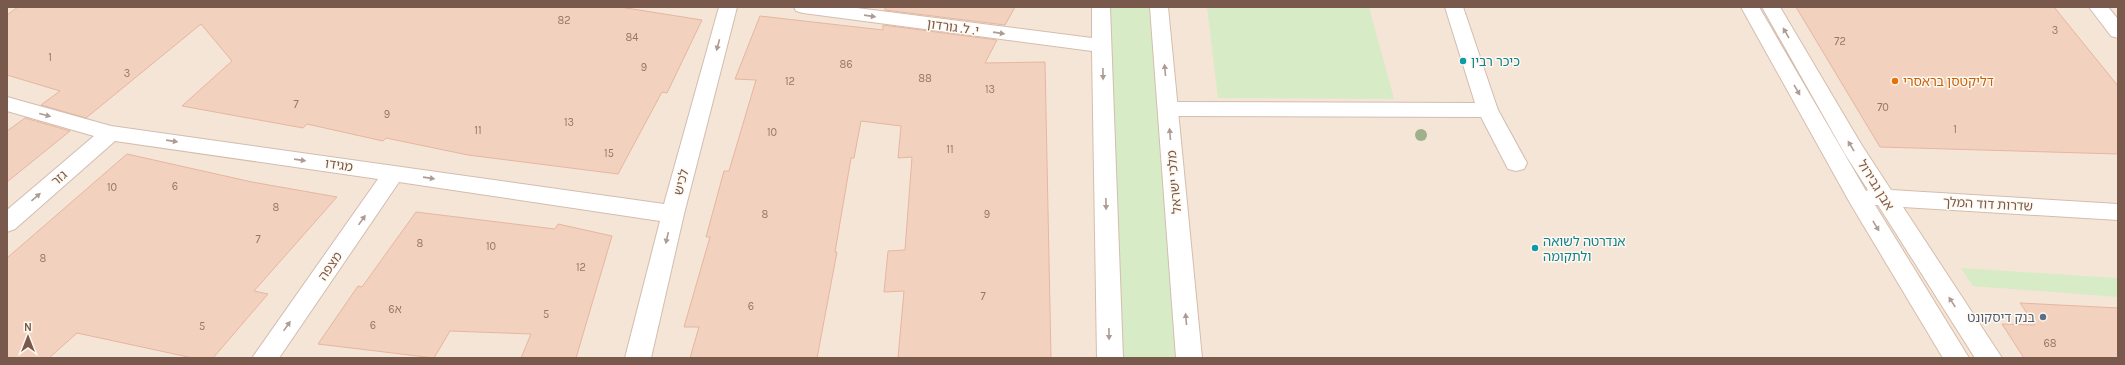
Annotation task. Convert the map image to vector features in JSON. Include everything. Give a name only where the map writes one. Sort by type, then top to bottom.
[{"type":"street","name":"לכיש","points":[[638,358],[672,214],[728,7]]},
{"type":"street","name":"י. ל. גורדון","points":[[803,7],[1102,46]]},
{"type":"street","points":[[1100,7],[1110,358]]},
{"type":"street","name":"מלכי ישראל","points":[[1159,7],[1189,358]]},
{"type":"street","points":[[1454,7],[1488,110],[1516,163]]},
{"type":"street","name":"אבן גבירול","points":[[1750,7],[1858,197],[1956,358]]},
{"type":"street","name":"אבן גבירול","points":[[1771,7],[1853,149],[1989,358]]},
{"type":"street","points":[[2098,7],[2118,32]]},
{"type":"street","name":"מגידו","points":[[7,104],[111,132],[672,214]]},
{"type":"street","points":[[1168,109],[1488,110]]},
{"type":"street","name":"גזר","points":[[7,223],[111,132]]},
{"type":"street","name":"מצפה","points":[[265,358],[394,173]]},
{"type":"street","name":"שדרות דוד המלך","points":[[1858,197],[2118,212]]},
{"type":"shaded area","points":[[7,7],[2118,7],[2118,358],[7,358]]},
{"type":"green space","points":[[1106,7],[1152,7],[1179,358],[1119,358]]},
{"type":"green space","points":[[1207,7],[1369,7],[1394,99],[1218,98]]},
{"type":"green space","points":[[1961,268],[2118,278],[2118,297],[1973,286]]},
{"type":"building","points":[[18,7],[620,7],[702,20],[667,93],[662,92],[618,174],[468,155],[386,138],[383,141],[307,124],[303,128],[182,106],[232,61],[201,24],[86,118],[41,105],[60,91],[7,75],[7,15]]},
{"type":"building","points":[[885,7],[1015,7],[1005,25],[885,10]]},
{"type":"building","points":[[1796,7],[2054,7],[2118,86],[2118,154],[1880,147]]},
{"type":"building","points":[[760,16],[883,30],[883,25],[997,40],[985,63],[1045,62],[1051,358],[898,358],[904,291],[884,292],[888,251],[905,250],[912,157],[898,158],[901,126],[861,121],[854,158],[851,158],[835,252],[837,252],[817,358],[690,358],[699,327],[684,327],[710,237],[706,237],[724,171],[729,171],[756,80],[735,79]]},
{"type":"building","points":[[25,118],[70,131],[7,182],[7,131]]},
{"type":"building","points":[[127,154],[252,182],[337,197],[254,291],[268,294],[213,358],[193,358],[77,333],[49,358],[7,358],[7,258]]},
{"type":"building","points":[[416,212],[555,229],[558,224],[612,236],[576,358],[521,358],[531,334],[450,331],[434,358],[318,344],[358,286],[362,287]]},
{"type":"building","points":[[2020,303],[2118,308],[2118,358],[2024,358],[2002,324],[2035,325]]},
{"type":"place","name":"כיכר רבין","points":[[1463,61]]},
{"type":"place","name":"דליקטסן בראסרי","points":[[1895,81]]},
{"type":"place","name":"אנדרטה לשואה ולתקומה","points":[[1535,248]]},
{"type":"place","name":"בנק דיסקונט","points":[[2043,317]]}]
